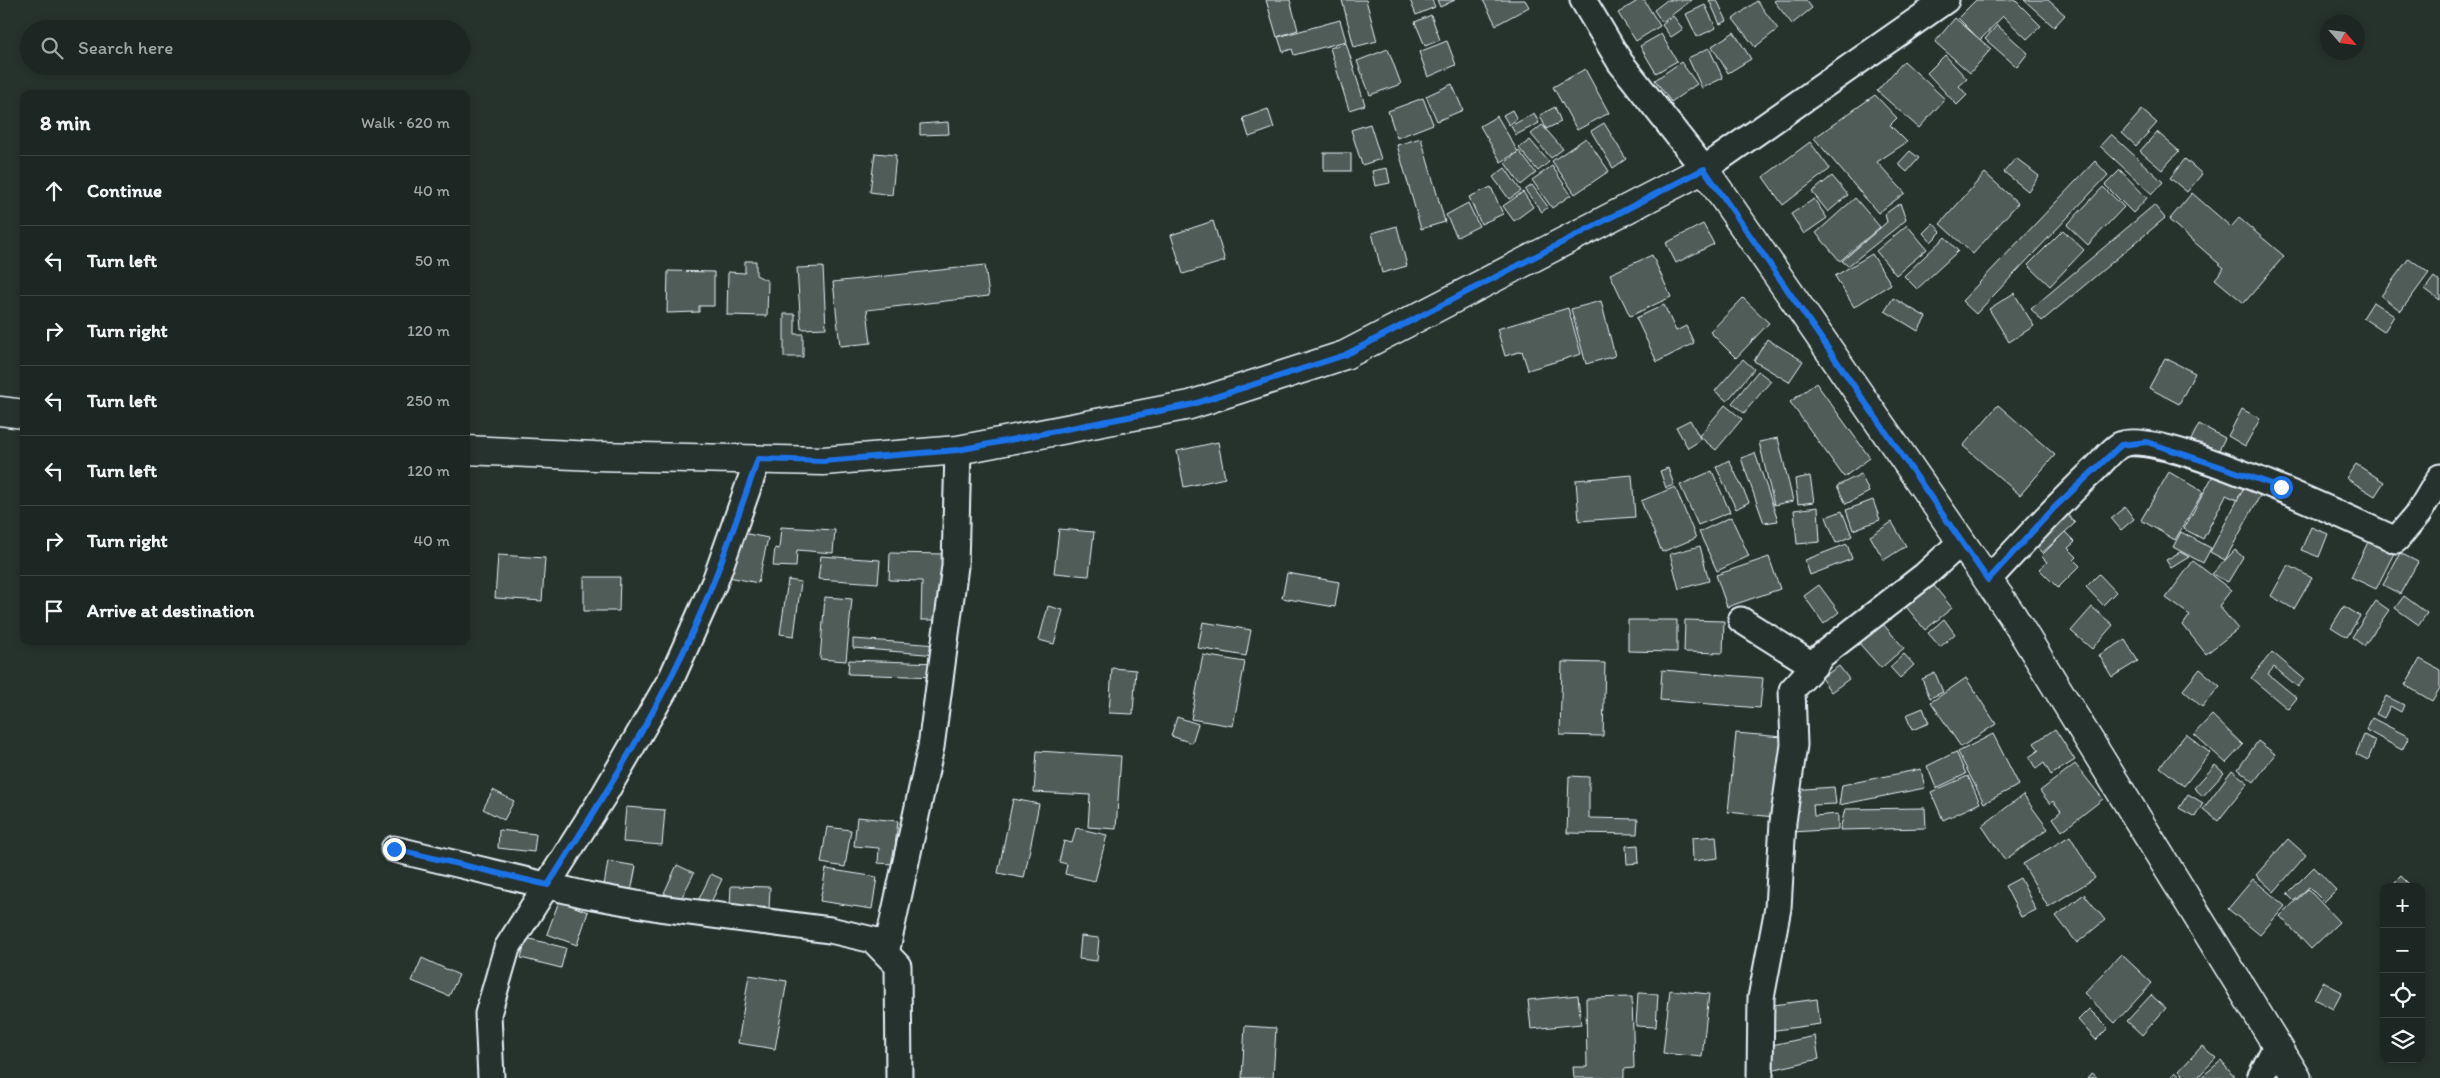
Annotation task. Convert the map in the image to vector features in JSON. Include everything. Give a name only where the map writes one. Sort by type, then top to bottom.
[{"type":"street","points":[[1583,0],[1620,62],[1704,169],[2018,624],[2298,1078]]},
{"type":"street","points":[[470,450],[595,456],[823,461],[958,450],[1190,405],[1345,355],[1704,169],[1946,0]]},
{"type":"street","points":[[0,411],[20,414]]},
{"type":"street","points":[[1988,580],[2055,507],[2121,445],[2147,442],[2227,468],[2281,487],[2396,540],[2418,514],[2440,477]]},
{"type":"street","points":[[886,953],[931,747],[955,566],[958,450]]},
{"type":"street","points":[[491,1078],[488,1014],[508,948],[604,795],[672,677],[715,581],[758,459]]},
{"type":"street","points":[[1760,1078],[1761,998],[1778,908],[1783,822],[1794,745],[1792,690],[1822,655],[1926,575],[1962,542]]},
{"type":"street","points":[[1741,620],[1814,666]]},
{"type":"street","points":[[394,849],[587,895],[659,908],[830,930],[873,940],[898,966],[899,1078]]},
{"type":"street","points":[[2260,1078],[2277,1044]]},
{"type":"building","points":[[1266,0],[1290,0],[1298,30],[1277,37]]},
{"type":"building","points":[[1342,0],[1366,0],[1377,41],[1354,47]]},
{"type":"building","points":[[1410,0],[1432,0],[1435,7],[1416,15]]},
{"type":"building","points":[[1437,0],[1455,0],[1440,7]]},
{"type":"building","points":[[1483,0],[1525,0],[1529,7],[1496,25]]},
{"type":"building","points":[[1639,0],[1644,0],[1660,26],[1636,41],[1618,13]]},
{"type":"building","points":[[1667,0],[1692,0],[1662,22],[1654,10]]},
{"type":"building","points":[[1709,0],[1717,0],[1727,21],[1720,24]]},
{"type":"building","points":[[1806,0],[1812,8],[1792,24],[1774,1]]},
{"type":"building","points":[[1976,0],[2015,0],[2041,26],[2027,39],[2003,16],[1980,40],[1958,18]]},
{"type":"building","points":[[2024,0],[2048,0],[2065,15],[2054,27]]},
{"type":"building","points":[[1757,1],[1778,29],[1755,47],[1733,19]]},
{"type":"building","points":[[1705,5],[1716,28],[1697,37],[1686,14]]},
{"type":"building","points":[[1431,15],[1440,40],[1425,46],[1415,22]]},
{"type":"building","points":[[1673,16],[1683,29],[1671,37],[1662,25]]},
{"type":"building","points":[[1955,18],[1991,49],[1970,73],[1935,42]]},
{"type":"building","points":[[1340,20],[1346,41],[1294,55],[1292,49],[1283,52],[1278,37]]},
{"type":"building","points":[[1997,25],[2028,53],[2017,67],[1985,39]]},
{"type":"building","points":[[1734,32],[1751,59],[1728,73],[1712,46]]},
{"type":"building","points":[[1661,34],[1677,61],[1656,73],[1640,46]]},
{"type":"building","points":[[1447,41],[1456,65],[1428,77],[1419,52]]},
{"type":"building","points":[[1346,43],[1365,105],[1349,110],[1330,48]]},
{"type":"building","points":[[1709,48],[1723,78],[1702,88],[1688,58]]},
{"type":"building","points":[[1388,49],[1401,84],[1370,95],[1357,61]]},
{"type":"building","points":[[1945,55],[1967,79],[1959,86],[1967,95],[1957,105],[1927,73]]},
{"type":"building","points":[[1904,61],[1945,99],[1919,128],[1877,91]]},
{"type":"building","points":[[1681,62],[1697,84],[1671,102],[1655,80]]},
{"type":"building","points":[[1585,69],[1609,113],[1577,130],[1553,87]]},
{"type":"building","points":[[1452,84],[1463,110],[1437,121],[1426,96]]},
{"type":"building","points":[[1875,95],[1897,118],[1890,125],[1907,142],[1877,162],[1905,193],[1878,213],[1814,138]]},
{"type":"building","points":[[1423,98],[1433,124],[1397,138],[1388,111]]},
{"type":"building","points":[[1555,107],[1561,122],[1546,129],[1540,115]]},
{"type":"building","points":[[1268,109],[1274,128],[1249,137],[1243,118]]},
{"type":"building","points":[[1512,110],[1517,119],[1509,125],[1503,115]]},
{"type":"building","points":[[2142,110],[2157,123],[2136,146],[2122,133]]},
{"type":"building","points":[[1534,113],[1539,123],[1516,135],[1511,126]]},
{"type":"building","points":[[1497,116],[1518,152],[1501,162],[1480,126]]},
{"type":"building","points":[[948,122],[949,134],[920,135],[920,124]]},
{"type":"building","points":[[1604,123],[1626,159],[1613,168],[1591,131]]},
{"type":"building","points":[[1370,124],[1381,159],[1362,165],[1351,130]]},
{"type":"building","points":[[1542,125],[1563,149],[1551,158],[1531,134]]},
{"type":"building","points":[[2157,132],[2179,151],[2162,170],[2140,151]]},
{"type":"building","points":[[2111,134],[2163,182],[2152,194],[2100,146]]},
{"type":"building","points":[[1421,138],[1445,222],[1421,229],[1397,145]]},
{"type":"building","points":[[1586,138],[1609,171],[1575,194],[1552,161]]},
{"type":"building","points":[[1530,140],[1549,162],[1538,171],[1519,148]]},
{"type":"building","points":[[1810,142],[1830,169],[1783,205],[1763,177]]},
{"type":"building","points":[[1519,151],[1536,173],[1521,185],[1505,163]]},
{"type":"building","points":[[1910,151],[1919,158],[1907,172],[1898,164]]},
{"type":"building","points":[[875,153],[896,155],[892,195],[870,192]]},
{"type":"building","points":[[1324,153],[1351,153],[1351,171],[1324,171]]},
{"type":"building","points":[[2016,158],[2039,176],[2028,191],[2004,172]]},
{"type":"building","points":[[2185,159],[2202,174],[2187,192],[2170,178]]},
{"type":"building","points":[[2095,161],[2108,175],[1976,314],[1962,301]]},
{"type":"building","points":[[1552,166],[1571,195],[1552,208],[1532,180]]},
{"type":"building","points":[[1387,168],[1390,183],[1375,186],[1372,171]]},
{"type":"building","points":[[1505,168],[1521,191],[1509,199],[1493,177]]},
{"type":"building","points":[[2120,170],[2147,198],[2133,213],[2105,185]]},
{"type":"building","points":[[1985,173],[2018,203],[1973,254],[1940,224]]},
{"type":"building","points":[[1832,176],[1848,195],[1828,212],[1812,192]]},
{"type":"building","points":[[1532,185],[1548,207],[1542,212],[1525,190]]},
{"type":"building","points":[[1491,187],[1503,214],[1481,224],[1469,197]]},
{"type":"building","points":[[2103,187],[2124,207],[2088,245],[2067,225]]},
{"type":"building","points":[[1523,192],[1533,207],[1514,221],[1503,206]]},
{"type":"building","points":[[2192,193],[2231,227],[2239,218],[2284,256],[2244,303],[2215,279],[2224,268],[2169,220]]},
{"type":"building","points":[[1855,198],[1880,227],[1840,261],[1816,233]]},
{"type":"building","points":[[1814,199],[1827,218],[1804,234],[1791,214]]},
{"type":"building","points":[[1468,203],[1479,226],[1457,237],[1446,215]]},
{"type":"building","points":[[1900,203],[1906,220],[1848,266],[1842,261],[1887,222],[1885,214]]},
{"type":"building","points":[[2154,205],[2165,218],[2042,321],[2031,309]]},
{"type":"building","points":[[1213,221],[1225,261],[1183,274],[1171,235]]},
{"type":"building","points":[[1933,223],[1941,232],[1931,242],[1923,233]]},
{"type":"building","points":[[1703,224],[1714,244],[1676,263],[1666,243]]},
{"type":"building","points":[[1907,225],[1927,249],[1896,275],[1876,251]]},
{"type":"building","points":[[1397,226],[1407,266],[1382,273],[1372,233]]},
{"type":"building","points":[[2063,230],[2084,250],[2050,286],[2028,265]]},
{"type":"building","points":[[1945,237],[1958,251],[1917,289],[1904,276]]},
{"type":"building","points":[[1872,254],[1891,284],[1854,307],[1835,276]]},
{"type":"building","points":[[1652,255],[1671,297],[1630,316],[1610,274]]},
{"type":"building","points":[[2409,258],[2429,273],[2401,311],[2381,296]]},
{"type":"building","points":[[745,261],[756,261],[756,275],[768,281],[767,316],[727,315],[728,272],[745,273]]},
{"type":"building","points":[[985,265],[989,296],[867,310],[871,343],[840,346],[833,282]]},
{"type":"building","points":[[823,267],[826,328],[801,329],[797,268]]},
{"type":"building","points":[[668,271],[714,272],[714,306],[699,306],[699,312],[667,313]]},
{"type":"building","points":[[2434,277],[2440,282],[2440,300],[2425,289]]},
{"type":"building","points":[[2014,293],[2034,326],[2009,342],[1989,309]]},
{"type":"building","points":[[1743,298],[1769,323],[1736,358],[1710,332]]},
{"type":"building","points":[[1893,298],[1926,317],[1918,331],[1885,311]]},
{"type":"building","points":[[1601,301],[1615,356],[1586,364],[1571,309]]},
{"type":"building","points":[[2373,302],[2394,316],[2384,332],[2363,318]]},
{"type":"building","points":[[1664,305],[1676,331],[1686,326],[1694,343],[1657,362],[1636,318]]},
{"type":"building","points":[[1568,308],[1581,354],[1528,370],[1522,351],[1505,356],[1497,329]]},
{"type":"building","points":[[784,314],[795,314],[795,334],[803,334],[803,357],[784,357]]},
{"type":"building","points":[[1767,339],[1803,361],[1789,382],[1754,361]]},
{"type":"building","points":[[2165,358],[2195,373],[2179,404],[2149,388]]},
{"type":"building","points":[[1743,359],[1754,369],[1727,401],[1715,391]]},
{"type":"building","points":[[1758,371],[1771,381],[1744,413],[1732,403]]},
{"type":"building","points":[[1816,383],[1870,458],[1844,477],[1790,402]]},
{"type":"building","points":[[1725,405],[1742,419],[1716,450],[1699,436]]},
{"type":"building","points":[[1998,405],[2055,455],[2020,495],[1963,446]]},
{"type":"building","points":[[2242,409],[2260,419],[2245,446],[2228,436]]},
{"type":"building","points":[[1690,420],[1701,440],[1688,448],[1676,427]]},
{"type":"building","points":[[2199,424],[2225,438],[2217,454],[2191,440]]},
{"type":"building","points":[[1778,438],[1793,501],[1774,505],[1759,442]]},
{"type":"building","points":[[1218,442],[1225,478],[1184,487],[1177,451]]},
{"type":"building","points":[[1755,453],[1778,521],[1764,523],[1741,458]]},
{"type":"building","points":[[1729,460],[1749,502],[1736,509],[1716,467]]},
{"type":"building","points":[[2356,464],[2384,482],[2375,496],[2346,478]]},
{"type":"building","points":[[1668,468],[1674,485],[1666,488],[1660,471]]},
{"type":"building","points":[[2216,470],[2245,486],[2237,500],[2226,495],[2203,539],[2184,529]]},
{"type":"building","points":[[1712,471],[1730,512],[1698,525],[1680,485]]},
{"type":"building","points":[[2169,472],[2203,492],[2175,540],[2141,520]]},
{"type":"building","points":[[1861,474],[1869,492],[1846,504],[1837,486]]},
{"type":"building","points":[[1632,475],[1635,517],[1579,521],[1576,480]]},
{"type":"building","points":[[1810,476],[1814,502],[1798,504],[1795,479]]},
{"type":"building","points":[[2246,484],[2262,492],[2225,560],[2210,552]]},
{"type":"building","points":[[1675,487],[1696,538],[1662,552],[1641,501]]},
{"type":"building","points":[[1873,500],[1880,520],[1853,530],[1846,510]]},
{"type":"building","points":[[1818,507],[1820,542],[1797,544],[1794,510]]},
{"type":"building","points":[[2125,507],[2134,519],[2121,530],[2111,518]]},
{"type":"building","points":[[1842,511],[1852,536],[1836,543],[1826,517]]},
{"type":"building","points":[[2065,512],[2075,523],[2042,553],[2032,542]]},
{"type":"building","points":[[1731,517],[1749,556],[1717,571],[1699,532]]},
{"type":"building","points":[[1892,522],[1906,546],[1884,560],[1870,536]]},
{"type":"building","points":[[781,527],[835,530],[833,553],[797,550],[796,567],[773,566],[775,548],[779,549]]},
{"type":"building","points":[[2311,527],[2328,534],[2319,557],[2301,550]]},
{"type":"building","points":[[1059,529],[1094,532],[1089,576],[1054,573]]},
{"type":"building","points":[[738,532],[768,538],[758,583],[729,577]]},
{"type":"building","points":[[2065,532],[2075,542],[2068,548],[2077,557],[2074,560],[2080,566],[2058,588],[2039,569],[2047,562],[2041,556]]},
{"type":"building","points":[[2181,532],[2211,548],[2203,563],[2173,547]]},
{"type":"building","points":[[2370,538],[2395,551],[2376,589],[2351,577]]},
{"type":"building","points":[[1847,544],[1852,559],[1810,575],[1805,560]]},
{"type":"building","points":[[1700,546],[1709,581],[1679,589],[1670,554]]},
{"type":"building","points":[[2235,550],[2243,557],[2228,582],[2212,574]]},
{"type":"building","points":[[2180,552],[2189,557],[2171,568],[2166,560]]},
{"type":"building","points":[[890,553],[944,554],[942,620],[921,620],[922,581],[889,580]]},
{"type":"building","points":[[2400,553],[2418,562],[2400,594],[2383,585]]},
{"type":"building","points":[[498,555],[545,558],[542,601],[495,598]]},
{"type":"building","points":[[821,556],[880,560],[878,583],[818,579]]},
{"type":"building","points":[[1769,557],[1780,589],[1727,607],[1716,575]]},
{"type":"building","points":[[2193,561],[2231,590],[2219,606],[2238,629],[2206,654],[2183,625],[2190,615],[2166,598]]},
{"type":"building","points":[[2288,565],[2312,578],[2294,609],[2271,596]]},
{"type":"building","points":[[1287,573],[1339,582],[1335,607],[1282,598]]},
{"type":"building","points":[[2099,574],[2116,592],[2103,605],[2086,587]]},
{"type":"building","points":[[584,577],[620,577],[619,611],[584,611]]},
{"type":"building","points":[[788,580],[801,582],[794,636],[780,634]]},
{"type":"building","points":[[1931,582],[1952,608],[1925,630],[1904,604]]},
{"type":"building","points":[[1819,585],[1839,612],[1824,624],[1804,596]]},
{"type":"building","points":[[2404,596],[2427,613],[2419,625],[2395,608]]},
{"type":"building","points":[[825,597],[852,599],[846,661],[820,659]]},
{"type":"building","points":[[2376,601],[2389,610],[2364,646],[2352,637]]},
{"type":"building","points":[[1048,606],[1063,610],[1054,644],[1039,640]]},
{"type":"building","points":[[2344,606],[2360,616],[2347,637],[2331,627]]},
{"type":"building","points":[[2092,607],[2113,625],[2092,649],[2071,631]]},
{"type":"building","points":[[1944,619],[1955,634],[1940,647],[1928,633]]},
{"type":"building","points":[[1628,620],[1677,620],[1677,652],[1628,651]]},
{"type":"building","points":[[1685,620],[1724,621],[1723,653],[1684,652]]},
{"type":"building","points":[[1203,622],[1251,630],[1246,656],[1198,648]]},
{"type":"building","points":[[1881,622],[1904,648],[1881,668],[1858,642]]},
{"type":"building","points":[[853,639],[938,645],[937,655],[853,648]]},
{"type":"building","points":[[2125,640],[2138,661],[2112,677],[2099,655]]},
{"type":"building","points":[[2272,652],[2304,679],[2298,687],[2274,667],[2268,674],[2297,698],[2288,709],[2251,678]]},
{"type":"building","points":[[1904,654],[1914,665],[1900,678],[1890,667]]},
{"type":"building","points":[[1203,655],[1245,662],[1233,726],[1191,719]]},
{"type":"building","points":[[2420,659],[2440,670],[2440,688],[2432,701],[2405,685]]},
{"type":"building","points":[[849,660],[938,663],[938,677],[848,674]]},
{"type":"building","points":[[1562,662],[1605,663],[1603,736],[1560,735]]},
{"type":"building","points":[[1839,666],[1849,679],[1831,692],[1821,678]]},
{"type":"building","points":[[1112,668],[1136,670],[1133,714],[1109,713]]},
{"type":"building","points":[[2200,669],[2220,686],[2202,707],[2183,690]]},
{"type":"building","points":[[1662,670],[1763,678],[1760,708],[1660,700]]},
{"type":"building","points":[[1935,673],[1943,692],[1930,698],[1922,679]]},
{"type":"building","points":[[1966,678],[1996,724],[1961,747],[1931,702]]},
{"type":"building","points":[[2386,696],[2404,705],[2401,712],[2390,706],[2384,718],[2376,714]]},
{"type":"building","points":[[1923,708],[1929,723],[1912,730],[1906,715]]},
{"type":"building","points":[[2212,715],[2243,745],[2226,763],[2194,734]]},
{"type":"building","points":[[1177,717],[1198,724],[1192,743],[1171,736]]},
{"type":"building","points":[[2372,718],[2409,737],[2402,750],[2366,730]]},
{"type":"building","points":[[2055,729],[2075,760],[2051,775],[2044,763],[2036,769],[2029,757],[2039,750],[2034,743]]},
{"type":"building","points":[[1736,733],[1783,737],[1774,817],[1728,812]]},
{"type":"building","points":[[1993,734],[2019,785],[1984,803],[1958,752]]},
{"type":"building","points":[[2186,734],[2210,753],[2184,786],[2160,767]]},
{"type":"building","points":[[2364,735],[2376,741],[2368,760],[2356,754]]},
{"type":"building","points":[[2258,741],[2275,754],[2254,782],[2238,769]]},
{"type":"building","points":[[1037,751],[1121,756],[1116,829],[1088,827],[1090,795],[1034,792]]},
{"type":"building","points":[[1956,752],[1966,774],[1936,788],[1927,766]]},
{"type":"building","points":[[2075,764],[2103,799],[2062,831],[2053,818],[2061,811],[2053,801],[2050,804],[2040,791]]},
{"type":"building","points":[[2215,765],[2224,773],[2203,796],[2194,788]]},
{"type":"building","points":[[1921,769],[1925,788],[1839,805],[1842,785]]},
{"type":"building","points":[[2232,770],[2248,783],[2218,821],[2203,809]]},
{"type":"building","points":[[1569,776],[1589,777],[1589,818],[1638,819],[1637,834],[1567,833]]},
{"type":"building","points":[[1968,776],[1980,803],[1943,820],[1931,792]]},
{"type":"building","points":[[1834,787],[1836,804],[1813,805],[1814,816],[1838,814],[1838,829],[1794,832],[1791,790]]},
{"type":"building","points":[[493,790],[514,801],[504,820],[483,809]]},
{"type":"building","points":[[2188,794],[2203,803],[2195,817],[2179,808]]},
{"type":"building","points":[[2023,795],[2048,829],[2005,860],[1982,826]]},
{"type":"building","points":[[1013,799],[1039,804],[1024,878],[998,873]]},
{"type":"building","points":[[626,807],[665,810],[662,845],[623,842]]},
{"type":"building","points":[[1925,808],[1926,828],[1840,830],[1845,809]]},
{"type":"building","points":[[857,817],[898,821],[893,864],[878,863],[879,848],[854,846]]},
{"type":"building","points":[[827,827],[851,830],[845,867],[821,863]]},
{"type":"building","points":[[1076,828],[1107,835],[1095,881],[1065,874],[1067,864],[1059,862],[1064,841],[1072,843]]},
{"type":"building","points":[[499,830],[536,834],[534,852],[498,848]]},
{"type":"building","points":[[1716,836],[1718,858],[1693,861],[1692,838]]},
{"type":"building","points":[[2070,836],[2095,878],[2048,907],[2023,864]]},
{"type":"building","points":[[2288,839],[2306,855],[2274,892],[2256,875]]},
{"type":"building","points":[[1638,845],[1639,863],[1627,864],[1626,846]]},
{"type":"building","points":[[608,861],[636,866],[630,897],[603,892]]},
{"type":"building","points":[[677,865],[694,873],[680,901],[664,893]]},
{"type":"building","points":[[2314,867],[2336,890],[2324,902],[2309,887],[2294,901],[2287,894]]},
{"type":"building","points":[[826,869],[877,877],[872,909],[820,901]]},
{"type":"building","points":[[711,874],[722,879],[706,913],[695,907]]},
{"type":"building","points":[[2401,876],[2408,883],[2394,883]]},
{"type":"building","points":[[2020,878],[2036,910],[2021,917],[2005,886]]},
{"type":"building","points":[[2253,879],[2285,906],[2260,935],[2228,909]]},
{"type":"building","points":[[731,886],[770,887],[769,909],[730,908]]},
{"type":"building","points":[[2308,889],[2339,922],[2311,949],[2280,916]]},
{"type":"building","points":[[2084,894],[2105,920],[2077,943],[2056,916]]},
{"type":"building","points":[[559,901],[588,912],[577,945],[547,934]]},
{"type":"building","points":[[1081,936],[1099,938],[1097,961],[1079,959]]},
{"type":"building","points":[[526,938],[566,948],[561,968],[521,958]]},
{"type":"building","points":[[2121,954],[2152,983],[2115,1023],[2084,993]]},
{"type":"building","points":[[422,958],[459,975],[449,996],[412,981]]},
{"type":"building","points":[[749,975],[787,981],[775,1049],[738,1043]]},
{"type":"building","points":[[2323,982],[2342,992],[2333,1009],[2314,999]]},
{"type":"building","points":[[1670,990],[1709,994],[1702,1057],[1663,1053]]},
{"type":"building","points":[[1638,993],[1658,994],[1656,1027],[1636,1026]]},
{"type":"building","points":[[1578,995],[1581,1024],[1531,1029],[1528,1000]]},
{"type":"building","points":[[2151,995],[2166,1008],[2142,1035],[2127,1021]]},
{"type":"building","points":[[1632,997],[1634,1068],[1624,1069],[1624,1078],[1574,1078],[1573,1067],[1587,1067],[1586,998]]},
{"type":"building","points":[[1817,999],[1820,1024],[1769,1031],[1766,1006]]},
{"type":"building","points":[[2089,1009],[2108,1028],[2096,1040],[2078,1020]]},
{"type":"building","points":[[1245,1026],[1276,1028],[1273,1078],[1242,1078]]},
{"type":"building","points":[[1815,1036],[1819,1059],[1771,1070],[1767,1046]]},
{"type":"building","points":[[2202,1046],[2216,1058],[2197,1078],[2186,1078],[2179,1071]]},
{"type":"building","points":[[2221,1061],[2235,1078],[2200,1078]]},
{"type":"building","points":[[2175,1072],[2182,1078],[2170,1078]]},
{"type":"building","points":[[2091,1073],[2098,1078],[2087,1078]]},
{"type":"route","points":[[394,849],[436,860],[482,868],[548,885],[604,795],[672,677],[715,581],[758,459],[823,461],[958,450],[1190,405],[1345,355],[1704,169],[1988,580],[2055,507],[2121,445],[2147,442],[2281,487]]}]
